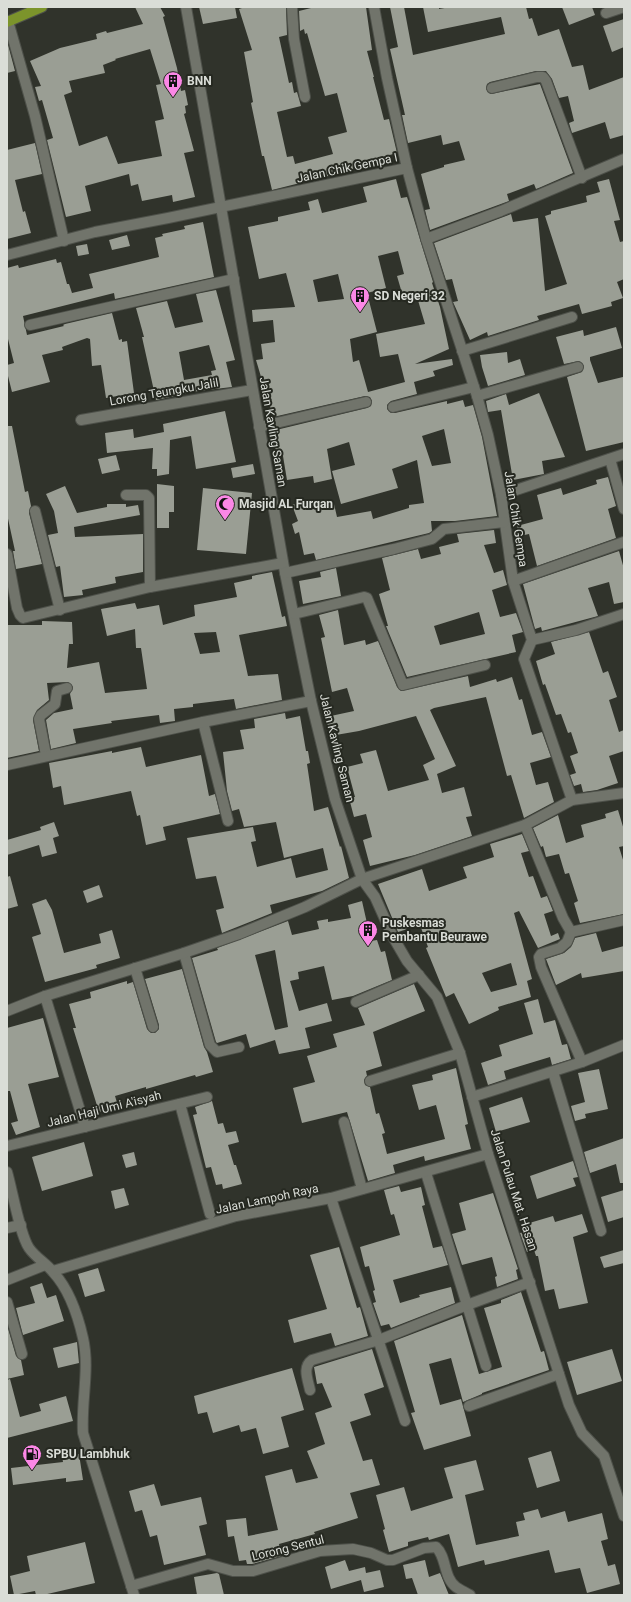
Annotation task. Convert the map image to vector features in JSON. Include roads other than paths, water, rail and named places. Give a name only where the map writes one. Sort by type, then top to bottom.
[{"type":"main road","points":[[8,22],[42,7]]},
{"type":"street","name":"Jalan Kavling Saman","points":[[186,7],[284,568],[311,701],[335,799],[362,879]]},
{"type":"street","points":[[292,7],[294,39],[305,97]]},
{"type":"street","points":[[374,7],[387,78],[407,168]]},
{"type":"street","points":[[606,13],[624,7]]},
{"type":"street","points":[[8,22],[36,116],[64,241]]},
{"type":"street","points":[[492,88],[540,76],[544,78],[582,178]]},
{"type":"street","points":[[426,239],[501,211],[624,159]]},
{"type":"street","name":"Jalan Chik Gempa I","points":[[7,255],[137,223],[407,168],[426,239]]},
{"type":"street","name":"Jalan Chik Gempa","points":[[426,239],[476,392],[501,495],[513,582],[532,640]]},
{"type":"street","points":[[30,325],[234,280]]},
{"type":"street","points":[[462,352],[572,317]]},
{"type":"street","points":[[393,407],[476,392],[578,367]]},
{"type":"street","name":"Lorong Teungku Jalil","points":[[81,420],[252,390]]},
{"type":"street","points":[[259,427],[366,402]]},
{"type":"street","points":[[501,495],[624,454]]},
{"type":"street","points":[[610,458],[624,509]]},
{"type":"street","points":[[126,495],[146,495],[149,498],[150,587]]},
{"type":"street","points":[[35,511],[60,610]]},
{"type":"street","points":[[7,554],[20,615],[24,618],[29,618],[150,587],[284,568],[394,550],[432,539],[444,529],[504,522]]},
{"type":"street","points":[[513,582],[624,542]]},
{"type":"street","points":[[294,614],[364,597],[368,598],[403,685],[485,665]]},
{"type":"street","points":[[572,800],[524,660],[532,640],[576,630],[624,614]]},
{"type":"street","points":[[46,755],[39,719],[41,715],[55,704],[57,691],[66,688]]},
{"type":"street","points":[[7,765],[46,755],[311,701]]},
{"type":"street","points":[[203,722],[228,821]]},
{"type":"street","points":[[7,1010],[45,996],[184,953],[305,907],[362,879],[525,825],[572,800],[624,793]]},
{"type":"street","points":[[525,825],[563,918],[571,932]]},
{"type":"street","name":"Jalan Pulau Mat. Hasan","points":[[362,879],[375,897],[393,937],[407,961],[437,998],[460,1053],[488,1154],[530,1282],[558,1374],[582,1433],[604,1456],[624,1516]]},
{"type":"street","points":[[571,932],[624,920]]},
{"type":"street","points":[[571,932],[567,942],[560,948],[541,954],[539,957],[541,967],[582,1062]]},
{"type":"street","points":[[184,953],[210,1045],[217,1052],[239,1047]]},
{"type":"street","points":[[135,968],[153,1027]]},
{"type":"street","points":[[356,1002],[419,975]]},
{"type":"street","points":[[45,996],[85,1127]]},
{"type":"street","points":[[472,1097],[553,1072],[624,1045]]},
{"type":"street","points":[[370,1081],[460,1053]]},
{"type":"street","points":[[553,1072],[602,1231]]},
{"type":"street","name":"Jalan Haji Umi A'isyah","points":[[7,1146],[207,1097]]},
{"type":"street","points":[[180,1104],[210,1214]]},
{"type":"street","points":[[344,1122],[362,1190]]},
{"type":"street","name":"Jalan Lampoh Raya","points":[[7,1280],[236,1216],[331,1198],[426,1173],[488,1154]]},
{"type":"street","points":[[7,1172],[28,1247],[49,1268],[73,1306],[83,1339],[86,1384],[82,1417],[83,1432],[133,1590]]},
{"type":"street","points":[[426,1173],[486,1366]]},
{"type":"street","points":[[331,1198],[405,1421]]},
{"type":"street","points":[[7,1228],[21,1225]]},
{"type":"street","points":[[310,1390],[306,1368],[312,1360],[379,1340],[466,1305],[530,1282]]},
{"type":"street","points":[[7,1302],[22,1354]]},
{"type":"street","points":[[469,1406],[558,1374]]},
{"type":"street","name":"Lorong Sentul","points":[[133,1590],[208,1564],[233,1571],[253,1570],[320,1551],[353,1548],[371,1553],[387,1560],[394,1560],[424,1548],[436,1547],[441,1551],[447,1574],[455,1586],[470,1595]]},
{"type":"place","name":"BNN","points":[[173,98]]},
{"type":"place","name":"SD Negeri 32","points":[[360,313]]},
{"type":"place","name":"Masjid AL Furqan","points":[[225,521]]},
{"type":"place","name":"Puskesmas Pembantu Beurawe","points":[[368,947]]},
{"type":"place","name":"SPBU Lambhuk","points":[[32,1471]]}]
